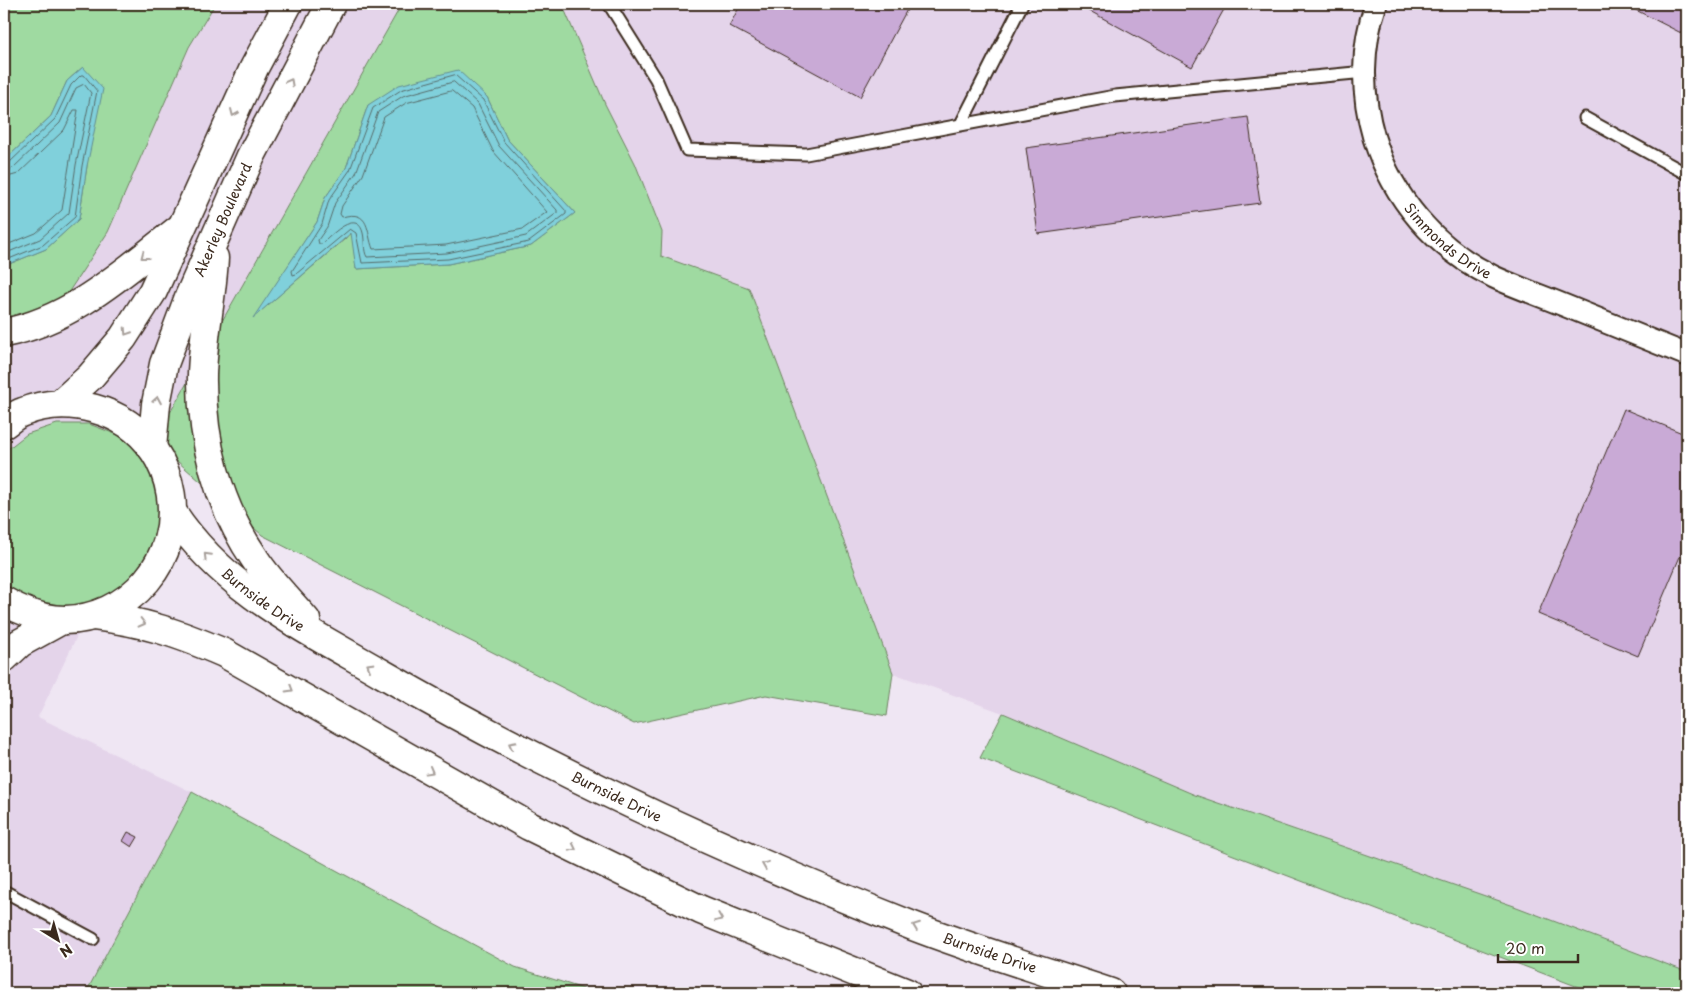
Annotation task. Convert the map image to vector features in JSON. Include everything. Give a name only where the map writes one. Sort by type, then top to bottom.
[{"type":"main road","points":[[60,404],[90,377],[124,338],[153,291],[254,68],[288,4]]},
{"type":"main road","name":"Akerley Boulevard","points":[[152,448],[156,404],[164,364],[189,297],[251,156],[331,4]]},
{"type":"main road","points":[[4,333],[29,328],[87,300],[182,226]]},
{"type":"main road","points":[[215,237],[202,373],[202,409],[211,464],[240,536],[256,560],[322,638]]},
{"type":"main road","points":[[4,424],[23,412],[60,404],[97,408],[128,424],[152,448],[168,479],[172,513],[167,547],[150,578],[126,602],[94,616]]},
{"type":"main road","name":"Burnside Drive","points":[[172,513],[191,540],[219,569],[262,603],[430,701],[555,768],[726,850],[916,927],[1111,993]]},
{"type":"main road","points":[[4,601],[26,614],[60,621],[94,616],[130,620],[173,631],[224,653],[538,831],[701,910],[907,993]]},
{"type":"main road","points":[[4,658],[20,644],[60,621]]},
{"type":"street","name":"Simmonds Drive","points":[[1376,4],[1367,36],[1365,72],[1367,106],[1371,129],[1388,173],[1413,212],[1446,246],[1495,278],[1687,355]]},
{"type":"lane","points":[[608,4],[656,80],[687,150],[806,154],[1115,96],[1365,72]]},
{"type":"lane","points":[[962,124],[1022,4]]},
{"type":"lane","points":[[1585,118],[1687,174]]},
{"type":"lane","points":[[4,891],[93,939]]},
{"type":"shaded area","points":[[215,4],[402,4],[154,441],[116,555],[38,717],[192,792],[89,987],[81,993],[4,993],[4,337],[108,232],[189,47]]},
{"type":"shaded area","points":[[562,4],[1687,4],[1687,972],[1514,906],[1195,795],[1003,713],[893,673],[749,288],[661,256],[662,232],[635,163],[605,104]]},
{"type":"green space","points":[[4,4],[215,4],[189,47],[108,232],[45,328],[4,337],[4,266],[46,249],[79,219],[87,166],[83,67],[67,81],[51,116],[4,161]]},
{"type":"green space","points":[[402,4],[562,4],[605,104],[635,163],[662,232],[661,256],[749,288],[893,673],[887,716],[766,695],[634,724],[262,535],[154,441]],"holes":[[[487,97],[507,139],[575,213],[531,246],[448,264],[356,269],[352,233],[255,316],[317,222],[325,198],[346,168],[368,105]]]},
{"type":"green space","points":[[57,424],[89,424],[118,435],[142,454],[166,509],[152,568],[104,606],[42,607],[14,593],[4,582],[4,452],[27,434]]},
{"type":"green space","points":[[1003,713],[1195,795],[1514,906],[1687,972],[1687,993],[1594,993],[980,758]]},
{"type":"green space","points":[[192,792],[515,967],[596,993],[81,993],[89,987]]},
{"type":"water","points":[[83,67],[103,89],[87,166],[79,219],[46,249],[4,266],[4,161],[51,116],[67,81]]},
{"type":"water","points":[[458,70],[487,97],[507,139],[575,213],[531,246],[448,264],[356,269],[351,233],[253,318],[317,222],[325,198],[346,168],[368,105],[399,85]]},
{"type":"building","points":[[741,4],[910,4],[860,97],[729,26]]},
{"type":"building","points":[[1077,4],[1227,4],[1192,67]]},
{"type":"building","points":[[1624,4],[1687,4],[1687,36]]},
{"type":"building","points":[[1248,117],[1260,203],[1038,234],[1026,148]]},
{"type":"building","points":[[1624,409],[1687,435],[1687,540],[1638,656],[1538,614]]},
{"type":"building","points":[[128,832],[138,837],[132,847],[123,841]]}]
